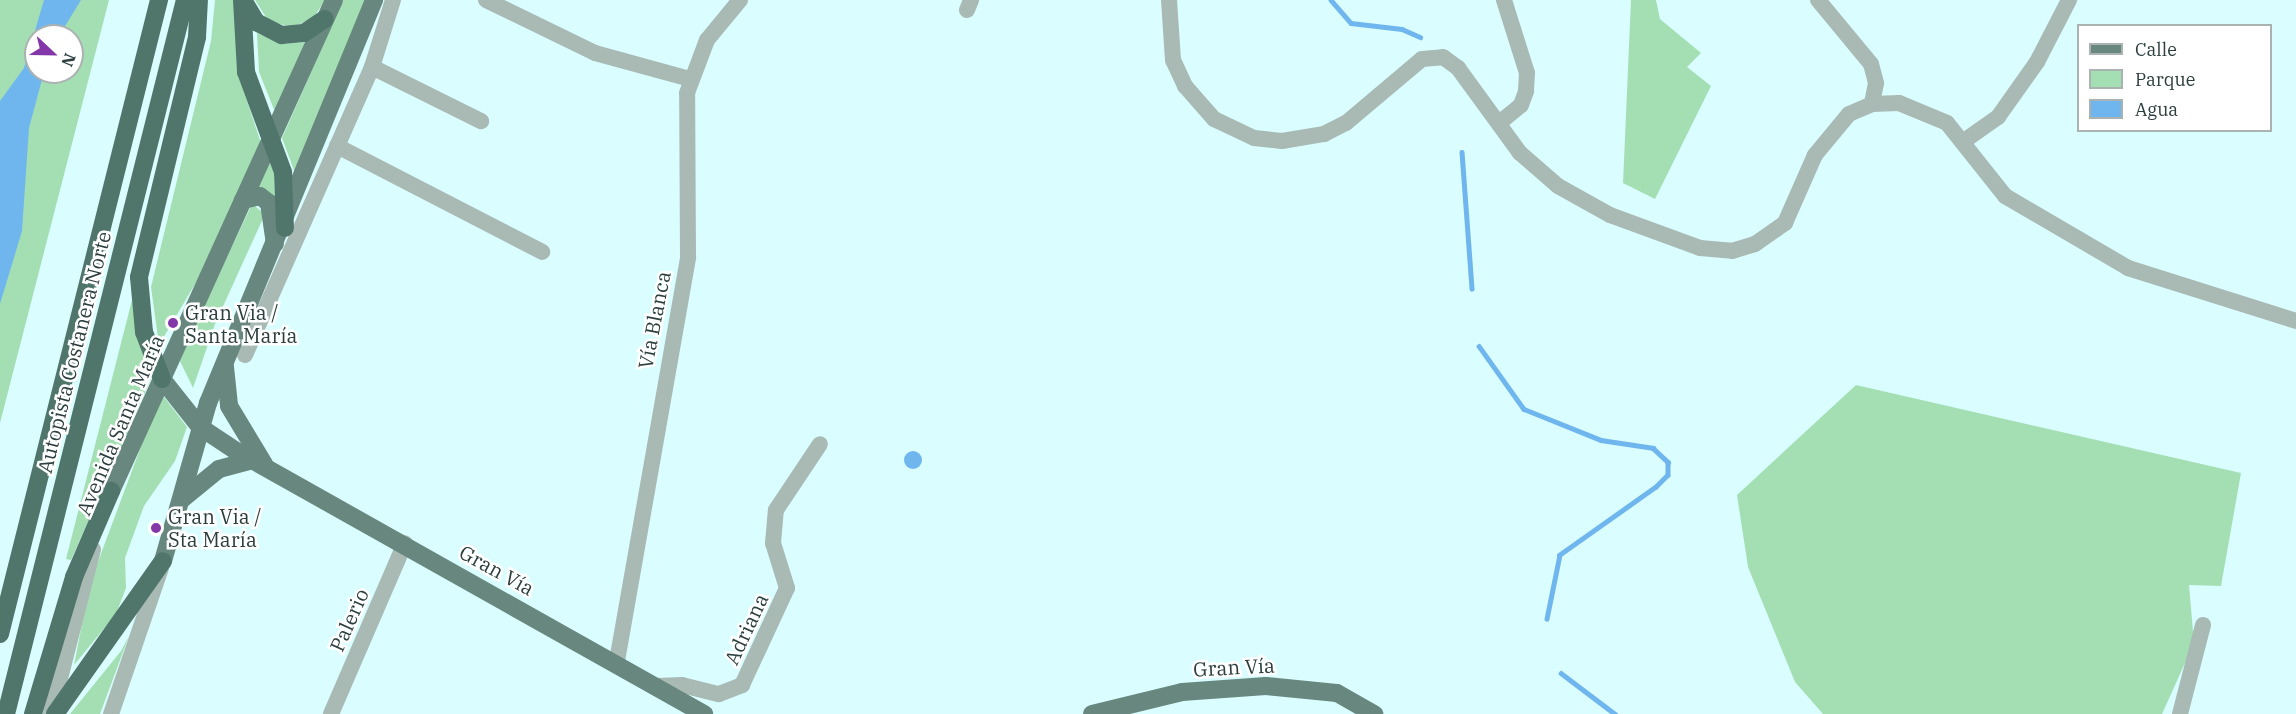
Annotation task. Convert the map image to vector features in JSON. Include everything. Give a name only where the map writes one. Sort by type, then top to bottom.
[{"type":"highway","name":"Autopista Costanera Norte","points":[[0,634],[159,0]]},
{"type":"highway","name":"Autopista Costanera Norte","points":[[6,714],[185,0]]},
{"type":"highway","points":[[162,379],[144,332],[139,277],[196,37],[199,0]]},
{"type":"highway","points":[[242,0],[260,26],[282,35],[304,33],[326,19]]},
{"type":"highway","points":[[242,0],[246,72],[285,185],[285,228]]},
{"type":"highway","points":[[33,714],[74,577],[111,491]]},
{"type":"highway","points":[[53,714],[94,661],[163,561]]},
{"type":"main road","name":"Avenida Santa María","points":[[111,491],[334,0]]},
{"type":"main road","points":[[163,561],[200,427],[225,363],[285,228],[374,0]]},
{"type":"main road","points":[[243,200],[260,196],[269,203],[275,251]]},
{"type":"main road","name":"Gran Vía","points":[[225,363],[229,406],[260,464]]},
{"type":"main road","name":"Gran Vía","points":[[162,379],[200,427],[260,464],[616,661],[704,714]]},
{"type":"main road","points":[[181,500],[219,469],[260,464]]},
{"type":"main road","name":"Gran Vía","points":[[1092,714],[1182,692],[1266,686],[1337,693],[1374,714]]},
{"type":"street","points":[[245,355],[372,67],[393,0]]},
{"type":"street","points":[[486,0],[595,53],[690,79]]},
{"type":"street","name":"Vía Blanca","points":[[616,661],[688,257],[684,122],[690,79],[707,40],[740,0]]},
{"type":"street","points":[[1169,0],[1178,74],[1203,109],[1240,133],[1282,141],[1324,134],[1346,123],[1422,59],[1436,56],[1454,63],[1533,166],[1570,194],[1700,248],[1732,251],[1755,244],[1785,223],[1830,133],[1849,114],[1872,104],[1925,110],[1964,141],[1982,172],[2006,196],[2128,268],[2296,321]]},
{"type":"street","points":[[1499,123],[1521,105],[1527,91],[1527,73],[1504,0]]},
{"type":"street","points":[[1818,0],[1871,64],[1876,83],[1872,104]]},
{"type":"street","points":[[1964,141],[2005,108],[2069,0]]},
{"type":"street","points":[[372,67],[481,121]]},
{"type":"street","points":[[337,146],[542,252]]},
{"type":"street","name":"Adriana","points":[[656,686],[682,685],[718,694],[742,685],[787,588],[773,543],[776,510],[820,444]]},
{"type":"street","name":"Avenida Santa María","points":[[53,714],[111,491]]},
{"type":"street","name":"Palerio","points":[[331,714],[405,543]]},
{"type":"street","points":[[111,714],[163,561]]},
{"type":"street","points":[[2180,714],[2203,625]]},
{"type":"green space","points":[[0,0],[109,0],[0,423]]},
{"type":"green space","points":[[215,0],[235,0],[237,71],[261,143],[201,274],[159,345],[151,287],[211,41]]},
{"type":"green space","points":[[255,0],[325,0],[314,17],[294,27],[269,22]]},
{"type":"green space","points":[[343,0],[368,0],[295,173],[282,138]]},
{"type":"green space","points":[[1631,0],[1656,0],[1660,19],[1701,53],[1687,67],[1711,86],[1655,199],[1623,183]]},
{"type":"green space","points":[[257,33],[282,44],[307,42],[275,112],[259,72]]},
{"type":"green space","points":[[269,161],[274,171],[275,200],[256,187]]},
{"type":"green space","points":[[252,204],[265,214],[215,324],[193,388],[179,359]]},
{"type":"green space","points":[[132,300],[151,379],[71,560],[66,559]]},
{"type":"green space","points":[[1856,385],[2241,473],[2221,586],[2189,585],[2194,643],[2162,714],[1823,714],[1795,682],[1748,567],[1737,495]]},
{"type":"green space","points":[[161,393],[187,427],[175,461],[144,506],[125,558],[126,588],[116,614],[74,665],[90,583]]},
{"type":"green space","points":[[129,636],[100,714],[70,714],[121,651]]},
{"type":"water","points":[[44,0],[81,0],[66,24],[37,24]]},
{"type":"water","points":[[24,68],[24,84],[41,84],[29,128],[22,231],[0,304],[0,101]]},
{"type":"water","points":[[913,451],[921,456],[922,460],[917,468],[913,469],[905,464],[904,460],[909,452]]},
{"type":"waterway","points":[[1331,0],[1351,23],[1402,29],[1420,37]]},
{"type":"waterway","points":[[1462,152],[1472,289]]},
{"type":"waterway","points":[[1479,346],[1524,409],[1601,440],[1653,448],[1668,462],[1668,475],[1656,487],[1560,555],[1547,619]]},
{"type":"waterway","points":[[1561,673],[1615,714]]},
{"type":"place","name":"Gran Via / Santa María","points":[[173,323]]},
{"type":"place","name":"Gran Via / Sta María","points":[[156,528]]}]
